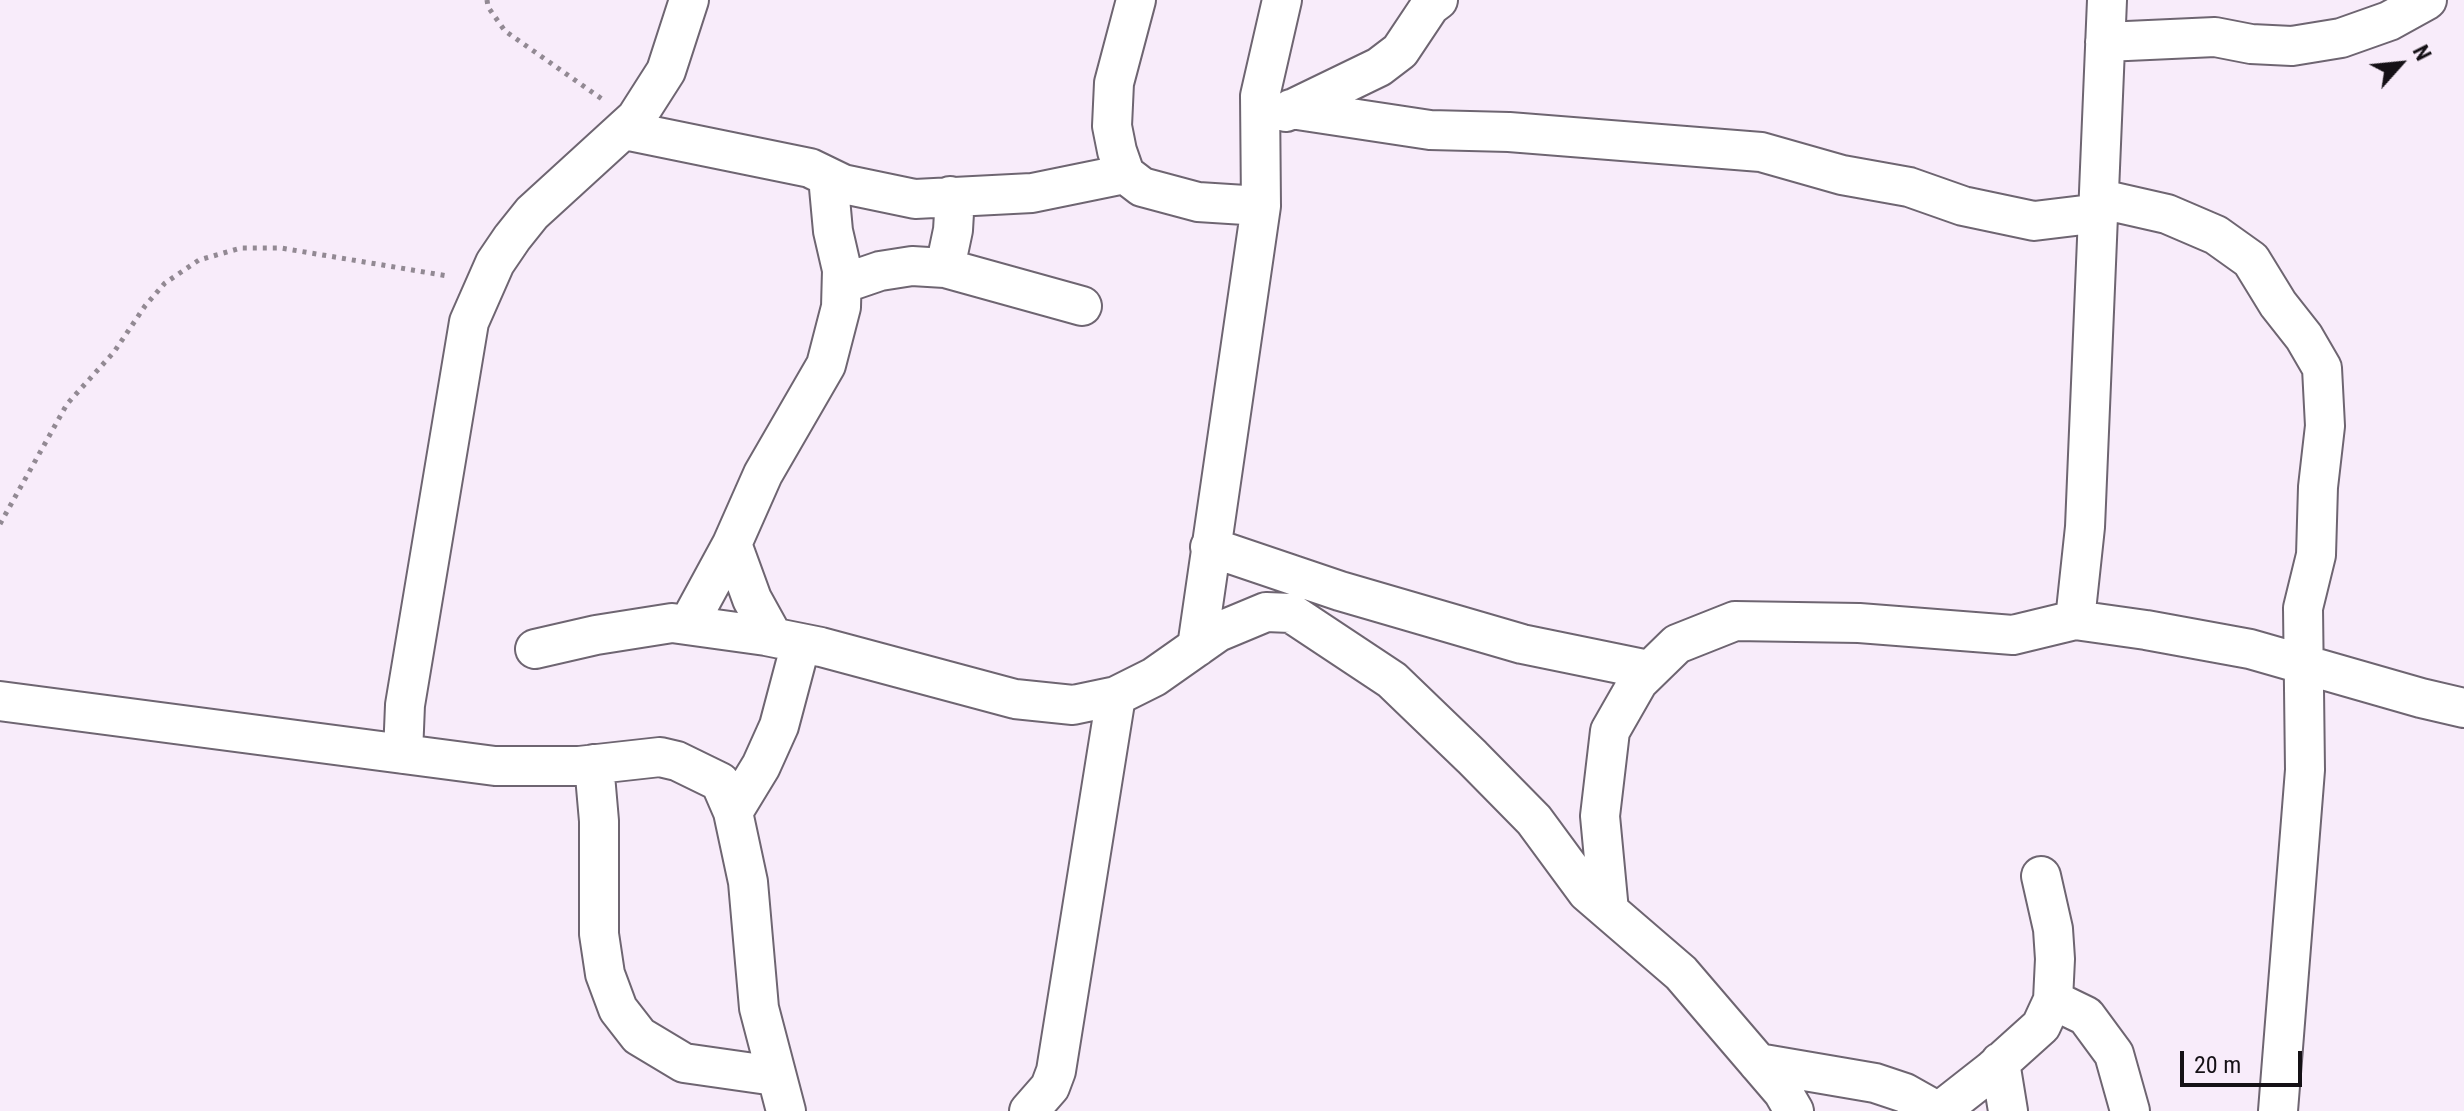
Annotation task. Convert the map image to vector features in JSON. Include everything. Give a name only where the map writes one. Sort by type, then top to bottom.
[{"type":"street","points":[[403,754],[405,705],[469,322],[486,283],[512,238],[532,213],[627,126],[666,71],[689,0]]},
{"type":"street","points":[[1136,0],[1114,83],[1112,126],[1125,174],[1142,187],[1198,202],[1261,206]]},
{"type":"street","points":[[1197,647],[1275,118],[1260,96],[1282,0]]},
{"type":"street","points":[[1275,118],[1379,67],[1400,51],[1430,6],[1438,0]]},
{"type":"street","points":[[2075,620],[2085,527],[2107,0]]},
{"type":"street","points":[[2105,42],[2215,37],[2251,44],[2292,46],[2341,38],[2389,21],[2427,0]]},
{"type":"street","points":[[1275,118],[1384,121],[1430,130],[1509,132],[1761,152],[1842,175],[1909,187],[1963,206],[2034,221],[2100,206],[2167,214],[2216,235],[2251,260],[2322,368],[2325,426],[2318,487],[2316,555],[2303,608],[2305,770],[2278,1111]]},
{"type":"street","points":[[627,126],[810,168],[843,184],[915,199],[1032,193],[1125,174]]},
{"type":"street","points":[[688,625],[732,544],[763,474],[826,365],[841,307],[842,284],[828,177]]},
{"type":"street","points":[[945,268],[954,221],[950,196]]},
{"type":"street","points":[[842,284],[880,271],[912,266],[945,268],[1082,306]]},
{"type":"street","points":[[732,544],[752,599],[787,640],[779,726],[761,766],[733,812]]},
{"type":"street","points":[[1210,547],[1340,591],[1522,644],[1649,670]]},
{"type":"street","points":[[535,649],[672,623],[787,640],[1015,699],[1073,705],[1116,696],[1154,677],[1218,632],[1266,612],[1291,613],[1392,680],[1472,757],[1534,820],[1587,892],[1681,973],[1783,1092],[1794,1111]]},
{"type":"street","points":[[1609,911],[1600,816],[1610,731],[1638,682],[1677,644],[1735,621],[1859,623],[2013,635],[2075,620],[2250,649],[2464,708]]},
{"type":"street","points":[[1029,1111],[1050,1087],[1056,1071],[1116,696]]},
{"type":"street","points":[[0,701],[495,766],[594,764],[660,757],[677,761],[720,782],[733,812],[748,882],[759,1008],[781,1093]]},
{"type":"street","points":[[594,764],[599,821],[599,934],[605,974],[618,1009],[639,1036],[684,1063],[781,1093]]},
{"type":"street","points":[[1758,1063],[1875,1083],[1905,1093],[1939,1111],[2041,1026],[2053,1000],[2053,929],[2041,876]]},
{"type":"street","points":[[2053,1000],[2086,1016],[2114,1054],[2130,1111]]},
{"type":"street","points":[[2000,1062],[2008,1111]]},
{"type":"path","points":[[487,0],[488,7],[505,31],[591,91],[627,126]]},
{"type":"path","points":[[0,524],[67,404],[114,352],[145,306],[165,283],[199,260],[241,248],[281,248],[486,283]]}]
